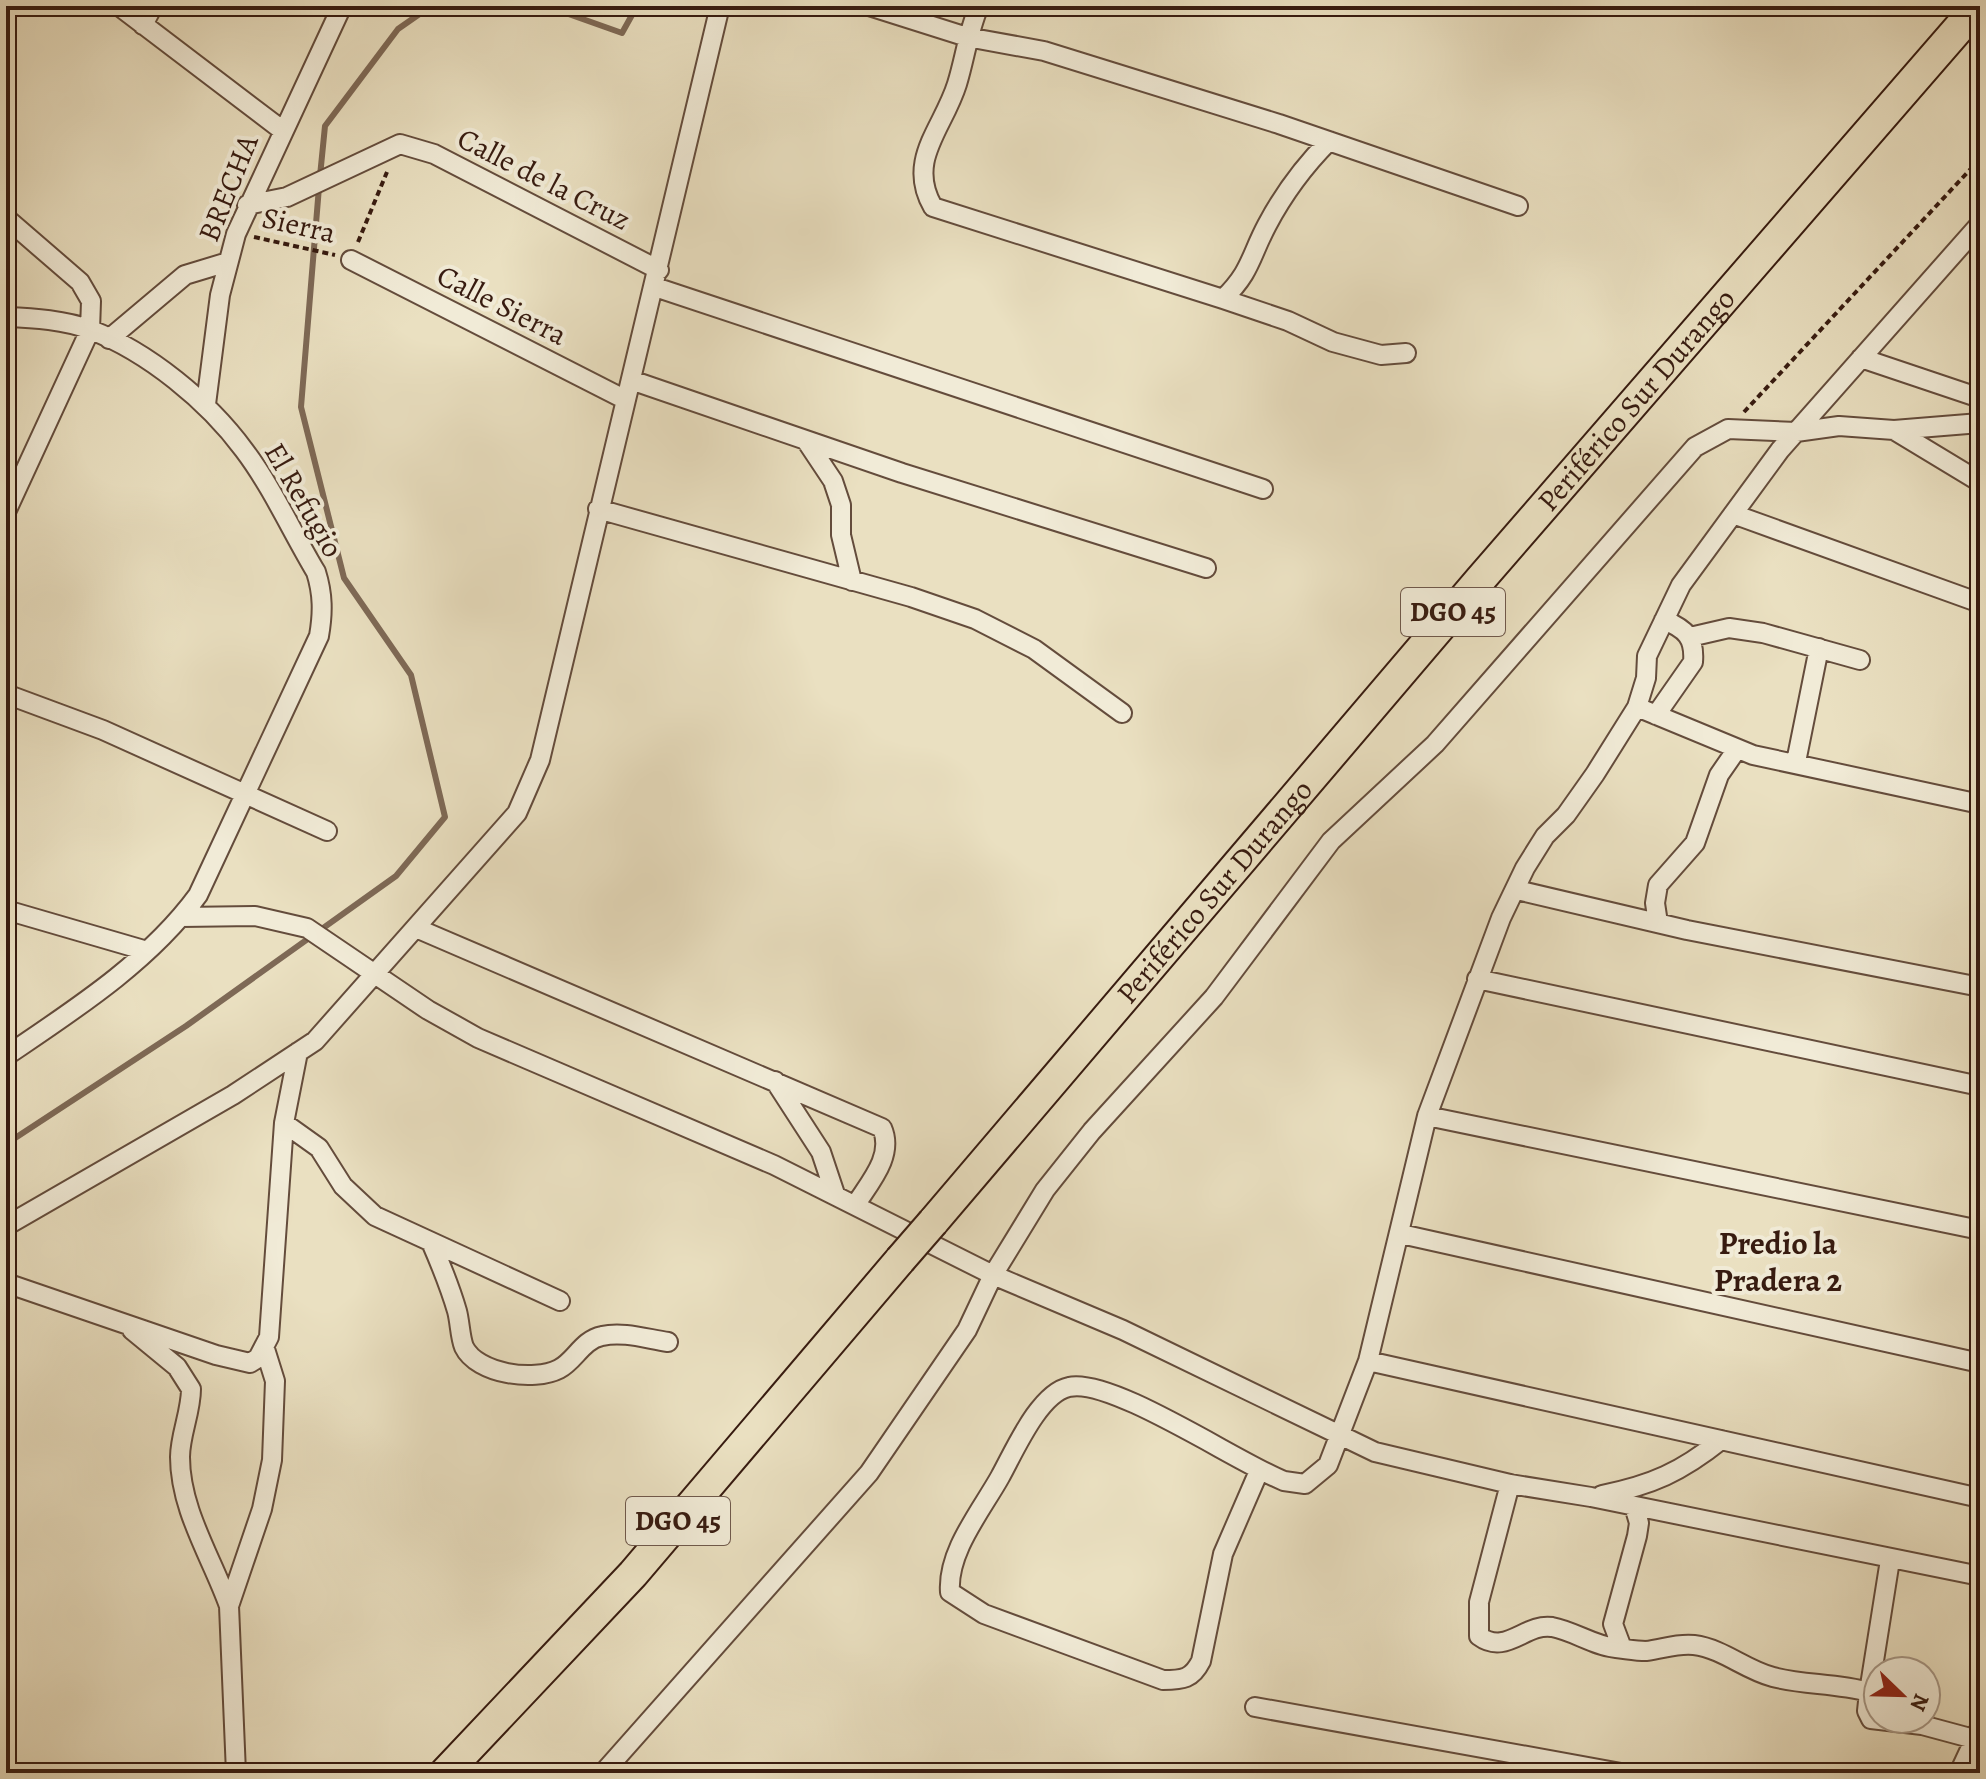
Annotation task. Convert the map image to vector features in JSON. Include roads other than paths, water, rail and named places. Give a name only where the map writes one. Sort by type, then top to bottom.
[{"type":"highway","name":"Periférico Sur Durango","points":[[445,1773],[633,1574],[1127,999],[1459,605],[1978,6]]},
{"type":"street","points":[[119,6],[282,130]]},
{"type":"street","points":[[143,25],[153,6]]},
{"type":"street","name":"BRECHA","points":[[206,404],[228,262],[236,234],[342,6]]},
{"type":"street","points":[[6,1226],[233,1095],[315,1041],[508,825],[530,789],[657,279],[720,6]]},
{"type":"street","points":[[869,6],[967,37],[1044,51],[1329,141],[1518,206]]},
{"type":"street","points":[[979,6],[967,37],[956,86],[928,146],[922,172],[924,191],[933,207],[1223,299],[1288,321],[1333,342],[1381,355],[1406,353]]},
{"type":"street","points":[[1223,299],[1251,266],[1265,229],[1296,174],[1329,141]]},
{"type":"street","name":"Calle de la Cruz","points":[[247,205],[287,197],[400,144],[434,154],[657,279],[1263,489]]},
{"type":"street","points":[[6,218],[80,282],[91,301],[90,330],[6,512]]},
{"type":"street","points":[[1259,1471],[1223,1554],[1201,1661],[1194,1675],[1181,1680],[1163,1680],[984,1614],[950,1592],[952,1563],[1022,1436],[1040,1409],[1067,1387],[1085,1386],[1139,1407],[1259,1471],[1284,1481],[1305,1484],[1328,1465],[1368,1361],[1427,1116],[1501,918],[1525,868],[1545,836],[1566,815],[1595,774],[1637,707],[1646,678],[1647,656],[1681,585],[1796,432],[1980,224]]},
{"type":"street","name":"Calle Sierra","points":[[351,260],[626,400]]},
{"type":"street","points":[[109,339],[185,275],[228,262]]},
{"type":"street","name":"El Refugio","points":[[6,317],[30,318],[90,330],[109,339],[206,404],[246,452],[316,572],[322,593],[319,636],[247,793]]},
{"type":"street","points":[[1861,358],[1980,398]]},
{"type":"street","points":[[631,380],[807,442],[1206,568]]},
{"type":"street","points":[[605,1772],[869,1473],[967,1330],[993,1275],[1045,1190],[1092,1131],[1214,997],[1331,841],[1435,744],[1695,447],[1728,429],[1796,432],[1839,426],[1894,430],[1980,423]]},
{"type":"street","points":[[1894,430],[1980,482]]},
{"type":"street","points":[[807,442],[833,481],[841,505],[841,535],[852,581]]},
{"type":"street","points":[[598,509],[911,597],[1012,636],[1122,713]]},
{"type":"street","points":[[1733,514],[1980,603]]},
{"type":"street","points":[[1656,715],[1693,662],[1690,637],[1681,627],[1664,620]]},
{"type":"street","points":[[1690,637],[1729,628],[1860,660]]},
{"type":"street","points":[[1796,762],[1819,648]]},
{"type":"street","points":[[6,694],[103,730],[327,831]]},
{"type":"street","points":[[1637,707],[1737,749],[1980,804]]},
{"type":"street","points":[[1658,923],[1655,903],[1658,885],[1695,843],[1719,775],[1737,749]]},
{"type":"street","points":[[6,1056],[147,951],[181,917],[198,895],[247,793]]},
{"type":"street","points":[[1517,890],[1658,923],[1980,987]]},
{"type":"street","points":[[6,910],[147,951]]},
{"type":"street","points":[[181,917],[255,916],[284,920],[307,928],[334,944],[374,976],[478,1038],[835,1194],[993,1275],[1123,1330],[1375,1452],[1510,1484],[1591,1497],[1980,1576]]},
{"type":"street","points":[[416,928],[882,1128],[886,1138],[881,1163],[856,1204]]},
{"type":"street","points":[[1477,979],[1980,1086]]},
{"type":"street","points":[[229,1606],[262,1509],[272,1460],[275,1381],[265,1349],[275,1290],[284,1123],[298,1052]]},
{"type":"street","points":[[775,1081],[821,1152],[835,1194]]},
{"type":"street","points":[[1427,1116],[1980,1230]]},
{"type":"street","points":[[284,1123],[319,1148],[357,1202],[375,1216],[560,1301]]},
{"type":"street","points":[[1401,1234],[1980,1363]]},
{"type":"street","points":[[431,1242],[449,1282],[464,1347],[476,1362],[490,1369],[528,1374],[561,1369],[597,1336],[614,1333],[668,1342]]},
{"type":"street","points":[[6,1283],[250,1363],[265,1349]]},
{"type":"street","points":[[118,1318],[177,1367],[191,1389],[180,1454],[182,1482],[196,1528],[229,1606],[236,1773]]},
{"type":"street","points":[[1368,1361],[1980,1498]]},
{"type":"street","points":[[1591,1497],[1648,1486],[1700,1457],[1721,1440]]},
{"type":"street","points":[[1510,1484],[1479,1602],[1479,1636],[1498,1643],[1514,1640],[1533,1627],[1551,1627],[1622,1648],[1650,1650],[1668,1645],[1692,1645],[1717,1650],[1772,1677],[1836,1683],[1862,1690]]},
{"type":"street","points":[[1622,1648],[1613,1624],[1637,1536],[1639,1523],[1634,1506]]},
{"type":"street","points":[[1875,1655],[1890,1560]]},
{"type":"street","points":[[1255,1707],[1621,1773]]},
{"type":"street","points":[[1942,1728],[1977,1733],[1959,1773]]},
{"type":"waterway","points":[[320,176],[325,126],[398,29],[431,6]]},
{"type":"waterway","points":[[546,6],[622,33],[637,6]]},
{"type":"waterway","points":[[6,1144],[186,1026],[396,876],[445,817],[411,675],[344,578],[301,407],[319,187]]},
{"type":"district","name":"Predio la Pradera 2","points":[[1778,1262]]}]
